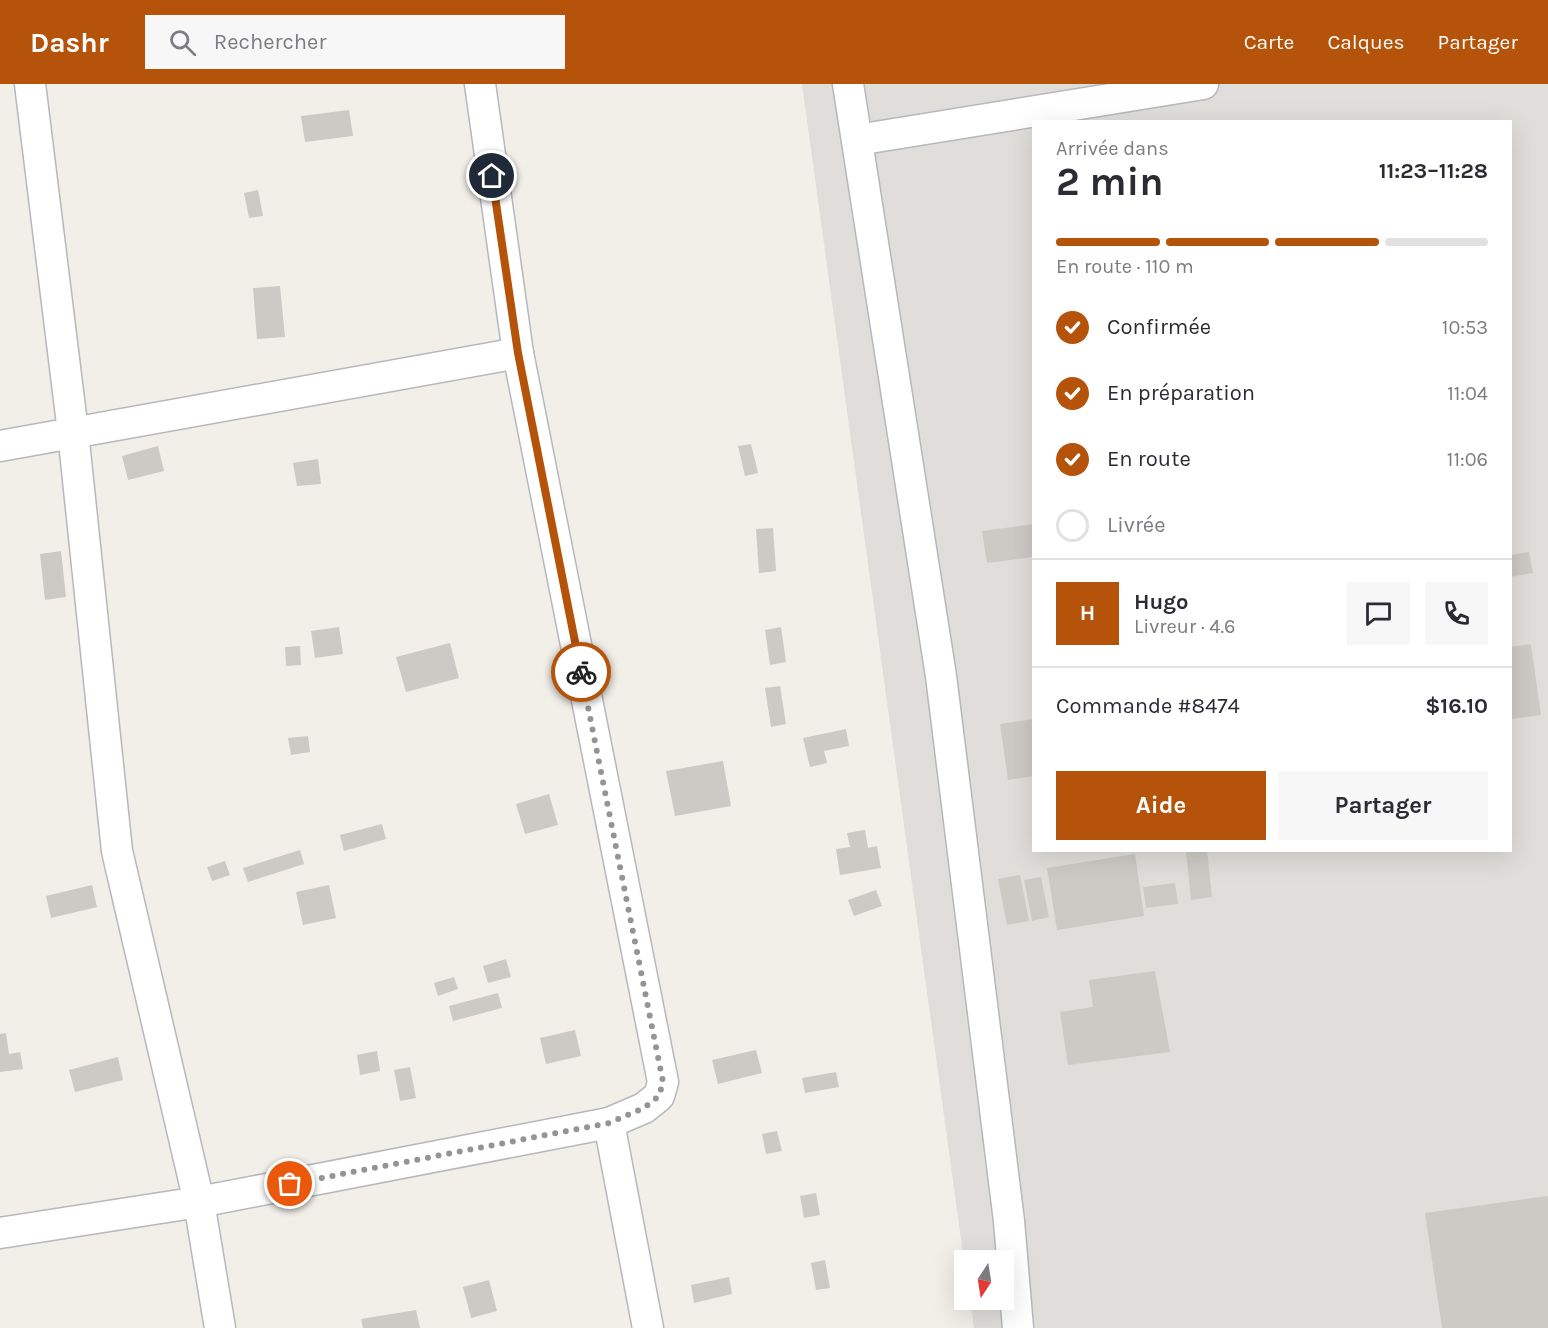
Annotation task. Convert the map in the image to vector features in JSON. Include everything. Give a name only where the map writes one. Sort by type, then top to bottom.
[{"type":"street","points":[[30,84],[73,432],[117,851],[199,1202],[220,1328]]},
{"type":"street","points":[[0,1233],[199,1202],[609,1123],[644,1108],[659,1096],[663,1082],[518,353],[480,84]]},
{"type":"street","points":[[849,84],[941,676],[1009,1221],[1018,1328]]},
{"type":"street","points":[[857,140],[1203,84]]},
{"type":"street","points":[[0,446],[518,353]]},
{"type":"street","points":[[609,1123],[648,1328]]},
{"type":"shaded area","points":[[802,84],[1548,84],[1548,1328],[974,1328],[972,1310],[1014,1310],[1014,1250],[962,1250]]},
{"type":"building","points":[[349,110],[353,136],[305,142],[301,116]]},
{"type":"building","points":[[258,190],[263,216],[249,218],[244,193]]},
{"type":"building","points":[[280,286],[285,337],[257,339],[253,288]]},
{"type":"building","points":[[751,444],[758,473],[745,476],[738,446]]},
{"type":"building","points":[[158,446],[164,471],[128,480],[122,456]]},
{"type":"building","points":[[318,459],[321,484],[297,486],[293,463]]},
{"type":"building","points":[[1032,524],[1032,557],[987,563],[982,531]]},
{"type":"building","points":[[773,528],[776,571],[759,573],[756,529]]},
{"type":"building","points":[[61,551],[66,597],[45,600],[40,554]]},
{"type":"building","points":[[1529,552],[1533,573],[1512,577],[1512,555]]},
{"type":"building","points":[[339,627],[343,654],[315,658],[311,631]]},
{"type":"building","points":[[781,627],[786,662],[770,665],[765,630]]},
{"type":"building","points":[[450,643],[459,678],[406,692],[396,657]]},
{"type":"building","points":[[1531,644],[1541,715],[1512,719],[1512,647]]},
{"type":"building","points":[[300,646],[301,665],[286,666],[285,647]]},
{"type":"building","points":[[780,686],[786,724],[771,727],[765,688]]},
{"type":"building","points":[[1032,719],[1032,776],[1008,780],[1000,724]]},
{"type":"building","points":[[846,729],[849,746],[824,751],[827,763],[810,767],[803,738]]},
{"type":"building","points":[[308,736],[310,752],[291,755],[288,738]]},
{"type":"building","points":[[723,761],[731,806],[675,816],[666,771]]},
{"type":"building","points":[[549,794],[558,825],[525,834],[516,804]]},
{"type":"building","points":[[382,824],[386,839],[344,851],[340,835]]},
{"type":"building","points":[[865,830],[868,848],[877,846],[881,868],[840,875],[836,849],[850,847],[847,833]]},
{"type":"building","points":[[300,850],[304,864],[248,882],[243,868]]},
{"type":"building","points":[[1186,852],[1207,852],[1212,897],[1191,900]]},
{"type":"building","points":[[1135,854],[1144,916],[1057,930],[1047,868]]},
{"type":"building","points":[[225,861],[230,875],[212,881],[207,867]]},
{"type":"building","points":[[1020,875],[1029,921],[1007,925],[998,879]]},
{"type":"building","points":[[1041,877],[1049,917],[1032,921],[1024,880]]},
{"type":"building","points":[[1175,883],[1178,904],[1146,908],[1143,887]]},
{"type":"building","points":[[92,885],[97,907],[51,918],[46,896]]},
{"type":"building","points":[[329,885],[336,918],[303,925],[296,892]]},
{"type":"building","points":[[876,890],[882,906],[854,916],[848,900]]},
{"type":"building","points":[[506,959],[511,977],[488,983],[483,966]]},
{"type":"building","points":[[1155,971],[1170,1052],[1068,1065],[1060,1012],[1093,1007],[1089,980]]},
{"type":"building","points":[[454,977],[458,989],[438,996],[434,983]]},
{"type":"building","points":[[498,993],[502,1008],[453,1021],[449,1006]]},
{"type":"building","points":[[575,1030],[581,1056],[546,1064],[540,1038]]},
{"type":"building","points":[[6,1033],[9,1054],[20,1052],[23,1069],[0,1072],[0,1034]]},
{"type":"building","points":[[756,1050],[762,1073],[718,1084],[712,1060]]},
{"type":"building","points":[[377,1051],[380,1071],[360,1075],[357,1055]]},
{"type":"building","points":[[118,1057],[123,1080],[75,1092],[69,1070]]},
{"type":"building","points":[[410,1067],[416,1098],[400,1101],[394,1070]]},
{"type":"building","points":[[836,1072],[839,1087],[805,1093],[802,1078]]},
{"type":"building","points":[[777,1131],[782,1151],[766,1154],[762,1134]]},
{"type":"building","points":[[816,1193],[820,1215],[804,1218],[800,1196]]},
{"type":"building","points":[[1548,1196],[1548,1328],[1442,1328],[1425,1213]]},
{"type":"building","points":[[825,1260],[830,1288],[816,1290],[811,1263]]},
{"type":"building","points":[[729,1277],[732,1294],[694,1303],[691,1285]]},
{"type":"building","points":[[489,1280],[497,1311],[471,1318],[463,1287]]},
{"type":"building","points":[[416,1310],[420,1328],[363,1328],[361,1319]]},
{"type":"way so far","points":[[290,1184],[609,1123],[644,1108],[659,1096],[663,1082],[581,672]]},
{"type":"route","points":[[492,176],[518,353],[581,672]]}]
